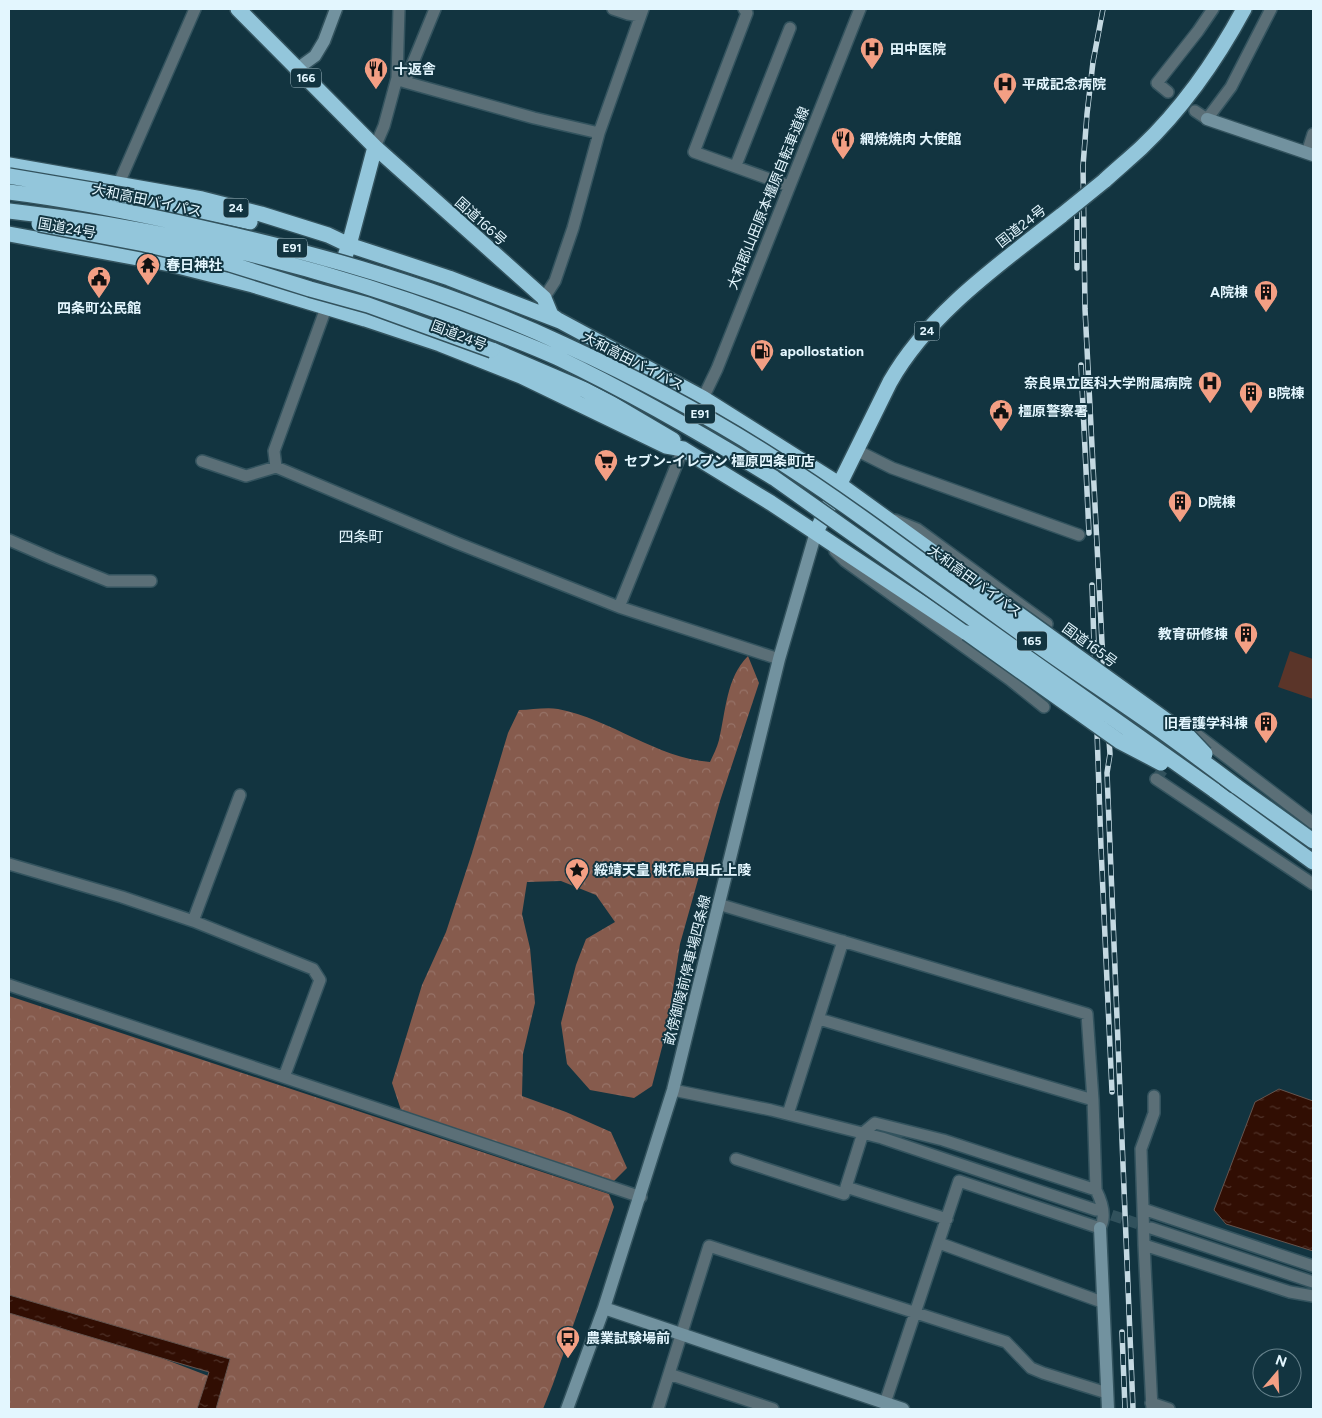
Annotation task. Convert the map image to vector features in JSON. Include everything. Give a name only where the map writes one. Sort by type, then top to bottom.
[{"type":"highway","name":"国道166号","points":[[238,9],[374,147],[544,298],[551,315],[560,321]]},
{"type":"highway","name":"国道24号","points":[[9,234],[170,264],[253,285],[440,344],[521,376],[666,446],[683,449],[816,532],[902,361],[921,337],[999,264],[1104,181],[1142,147],[1179,107],[1199,80],[1244,9]]},
{"type":"highway","points":[[326,308],[349,246],[374,147]]},
{"type":"highway","name":"24","points":[[9,165],[202,199],[261,214],[328,235],[349,246],[450,278],[560,321],[703,398],[839,484]]},
{"type":"highway","points":[[9,176],[191,208],[325,242],[349,246]]},
{"type":"highway","name":"大和高田バイパス","points":[[9,192],[114,209],[249,238],[336,261],[428,289],[505,318],[564,344],[661,392],[773,457],[1022,635],[1163,732],[1236,786]]},
{"type":"highway","name":"E91","points":[[9,210],[110,225],[236,251],[331,276],[482,327],[557,358],[654,406],[774,478],[820,512]]},
{"type":"highway","points":[[9,218],[144,244],[230,264],[310,290],[368,305],[492,350],[553,375],[603,399],[670,437],[683,449],[703,398]]},
{"type":"highway","name":"国道165号","points":[[839,484],[1188,736],[1236,786],[1313,841]]},
{"type":"highway","name":"165","points":[[820,512],[1214,790]]},
{"type":"highway","name":"165","points":[[816,532],[967,634],[1119,741],[1214,790]]},
{"type":"highway","points":[[1214,790],[1313,862]]},
{"type":"main road","points":[[297,69],[315,56],[324,41],[336,9]]},
{"type":"main road","points":[[1207,120],[1310,154]]},
{"type":"main road","name":"畝傍御陵前停車場四条線","points":[[567,1409],[604,1308],[674,1090],[779,660],[816,532]]},
{"type":"main road","points":[[1100,1228],[1108,1409]]},
{"type":"main road","points":[[604,1308],[887,1406],[902,1409]]},
{"type":"street","points":[[97,250],[119,183],[195,9]]},
{"type":"street","points":[[399,9],[401,80]]},
{"type":"street","points":[[374,147],[401,80],[435,9]]},
{"type":"street","points":[[544,298],[556,281],[573,228],[599,133],[642,13],[628,14],[613,9]]},
{"type":"street","points":[[744,9],[747,13],[694,152],[736,165],[789,186]]},
{"type":"street","name":"大和郡山田原本橿原自転車道線","points":[[703,398],[717,369],[860,9]]},
{"type":"street","points":[[1168,92],[1157,83],[1198,32],[1213,9]]},
{"type":"street","points":[[1194,111],[1207,120],[1231,87],[1271,9]]},
{"type":"street","points":[[736,165],[790,28]]},
{"type":"street","points":[[401,80],[534,118],[599,133]]},
{"type":"street","points":[[1310,154],[1313,134]]},
{"type":"street","points":[[276,467],[274,451],[326,308]]},
{"type":"street","points":[[619,607],[683,449]]},
{"type":"street","points":[[856,450],[892,468],[1079,536]]},
{"type":"street","points":[[202,461],[246,476],[276,467],[457,543],[619,607],[779,660]]},
{"type":"street","points":[[880,513],[917,529],[1047,624]]},
{"type":"street","points":[[816,532],[845,561],[1009,679],[1044,707]]},
{"type":"street","points":[[9,540],[52,560],[108,581],[151,581]]},
{"type":"street","points":[[1139,693],[1192,730],[1313,823]]},
{"type":"street","points":[[1156,779],[1313,884]]},
{"type":"street","points":[[193,921],[240,795]]},
{"type":"street","points":[[9,864],[122,897],[193,921],[313,969],[320,980],[284,1077]]},
{"type":"street","points":[[718,904],[1087,1014],[1093,1100],[1096,1190],[1103,1204],[1100,1228],[959,1182],[887,1406]]},
{"type":"street","points":[[788,1114],[843,941]]},
{"type":"street","points":[[9,985],[641,1197]]},
{"type":"street","points":[[819,1019],[1093,1100]]},
{"type":"street","points":[[674,1090],[788,1114],[882,1138],[1096,1210]]},
{"type":"street","points":[[1154,1096],[1154,1114],[1141,1149],[1144,1245],[1152,1406],[1169,1409]]},
{"type":"street","points":[[736,1159],[844,1194],[863,1133],[875,1123],[942,1140],[1096,1190]]},
{"type":"street","points":[[846,1187],[946,1220]]},
{"type":"street","points":[[1143,1208],[1313,1266]]},
{"type":"street","points":[[1151,1228],[1313,1282]]},
{"type":"street","points":[[938,1243],[1102,1302]]},
{"type":"street","points":[[1144,1245],[1290,1292],[1313,1296]]},
{"type":"street","points":[[658,1409],[709,1246],[1006,1342],[1031,1368],[1107,1393]]},
{"type":"street","points":[[669,1374],[773,1409]]},
{"type":"green space","points":[[748,656],[759,683],[720,801],[680,944],[667,1028],[652,1086],[634,1098],[590,1090],[567,1064],[561,1023],[576,965],[586,939],[615,922],[596,895],[561,881],[527,882],[522,914],[530,948],[535,1003],[523,1054],[522,1096],[566,1112],[611,1132],[627,1168],[608,1187],[520,1158],[406,1125],[392,1083],[422,985],[446,932],[508,733],[519,710],[553,708],[578,714],[671,753],[690,759],[710,762],[719,740],[731,685],[735,674]]},
{"type":"green space","points":[[9,996],[609,1194],[614,1207],[543,1409],[216,1409],[230,1359],[9,1295]]},
{"type":"green space","points":[[9,1313],[159,1357],[211,1377],[210,1409],[9,1409]]},
{"type":"shaded area","points":[[1290,651],[1313,659],[1313,699],[1278,687]]},
{"type":"water","points":[[1279,1089],[1313,1101],[1313,1251],[1226,1224],[1214,1210],[1255,1102]]},
{"type":"water","points":[[9,1295],[230,1359],[216,1409],[197,1409],[209,1372],[9,1313]]},
{"type":"tunnel","points":[[1156,779],[1185,740]]},
{"type":"tunnel","points":[[1096,1210],[1151,1228]]},
{"type":"railway","points":[[1103,9],[1093,62],[1083,166],[1085,309],[1102,643],[1110,754],[1107,773],[1133,1409]]},
{"type":"railway","points":[[1077,208],[1077,268]]},
{"type":"railway","points":[[1081,365],[1089,533]]},
{"type":"railway","points":[[1092,585],[1112,1092]]},
{"type":"railway","points":[[1122,1332],[1125,1409]]},
{"type":"place","name":"田中医院","points":[[872,70]]},
{"type":"place","name":"十返舎","points":[[376,90]]},
{"type":"place","name":"平成記念病院","points":[[1005,105]]},
{"type":"place","name":"網焼焼肉 大使館","points":[[843,160]]},
{"type":"place","name":"春日神社","points":[[148,286]]},
{"type":"place","name":"四条町公民館","points":[[99,299]]},
{"type":"place","name":"A院棟","points":[[1266,313]]},
{"type":"place","name":"apollostation","points":[[762,372]]},
{"type":"place","name":"奈良県立医科大学附属病院","points":[[1210,404]]},
{"type":"place","name":"B院棟","points":[[1251,414]]},
{"type":"place","name":"橿原警察署","points":[[1001,432]]},
{"type":"place","name":"セブン-イレブン 橿原四条町店","points":[[606,482]]},
{"type":"place","name":"D院棟","points":[[1180,523]]},
{"type":"place","name":"教育研修棟","points":[[1246,655]]},
{"type":"place","name":"旧看護学科棟","points":[[1266,744]]},
{"type":"place","name":"綏靖天皇 桃花鳥田丘上陵","points":[[577,891]]},
{"type":"place","name":"農業試験場前","points":[[568,1359]]},
{"type":"district","name":"四条町","points":[[361,537]]}]
